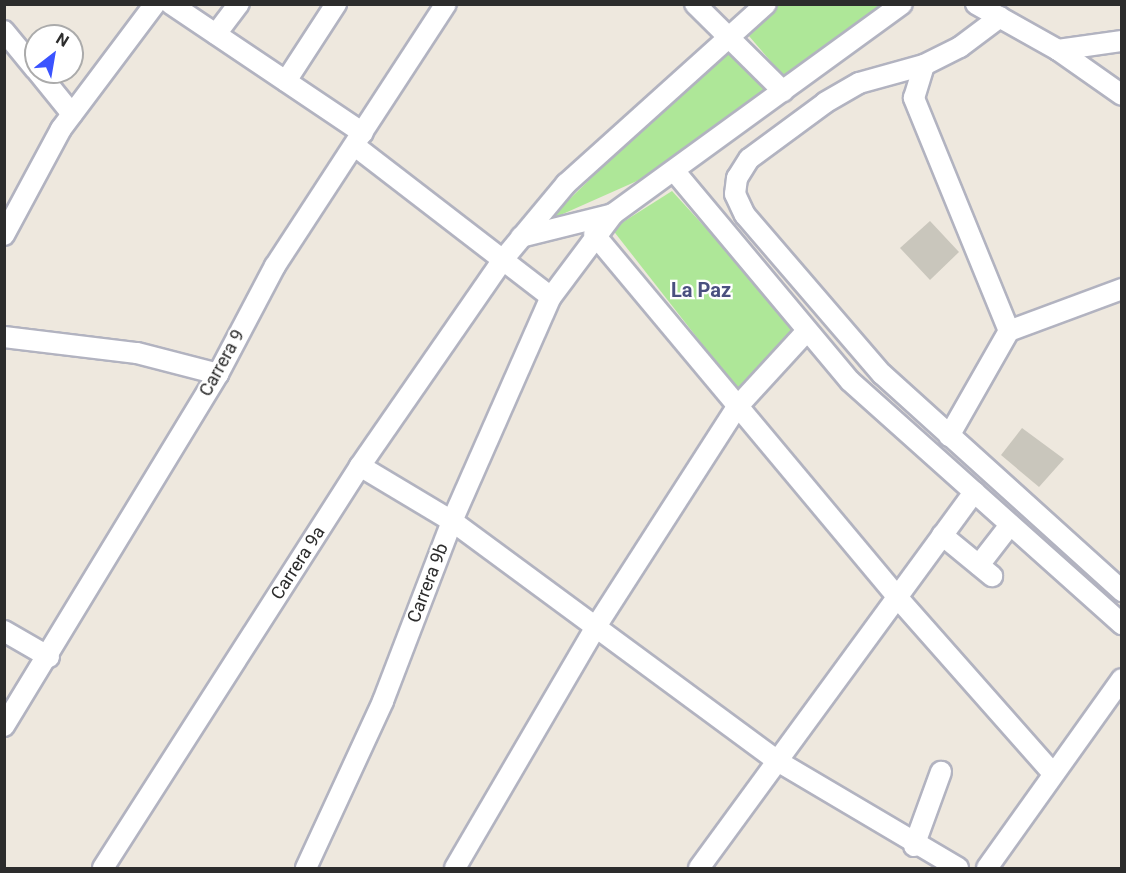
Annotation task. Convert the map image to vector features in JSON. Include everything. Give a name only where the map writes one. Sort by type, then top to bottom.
[{"type":"street","points":[[4,235],[72,114],[155,4]]},
{"type":"street","points":[[171,4],[286,81],[359,139],[501,262],[551,297]]},
{"type":"street","points":[[216,34],[239,4]]},
{"type":"street","points":[[286,81],[336,4]]},
{"type":"street","name":"Carrera 9","points":[[4,726],[49,657],[218,374],[275,266],[446,4]]},
{"type":"street","points":[[695,4],[730,36],[783,92]]},
{"type":"street","name":"Carrera 9a","points":[[103,868],[360,466],[501,262],[566,184],[766,4]]},
{"type":"street","points":[[521,237],[614,214],[676,173],[902,4]]},
{"type":"street","points":[[977,5],[1058,50],[1122,95]]},
{"type":"street","points":[[1000,17],[960,47],[924,65],[859,83],[825,103],[749,159],[737,178],[735,194],[745,215],[882,374],[1122,591]]},
{"type":"street","points":[[4,31],[24,55]]},
{"type":"street","points":[[1058,50],[1122,41]]},
{"type":"street","points":[[924,65],[914,98],[920,120],[1009,331]]},
{"type":"street","points":[[48,84],[72,114]]},
{"type":"street","points":[[676,173],[806,332],[850,381],[1122,624]]},
{"type":"street","name":"Carrera 9b","points":[[306,868],[383,701],[452,521],[551,297],[594,234],[614,214]]},
{"type":"street","points":[[594,234],[737,407],[818,498],[897,597],[1052,772]]},
{"type":"street","points":[[949,435],[1009,331],[1122,289]]},
{"type":"street","points":[[455,868],[597,625],[737,407],[806,332]]},
{"type":"street","points":[[4,337],[137,353],[218,374]]},
{"type":"street","points":[[360,466],[452,521],[597,625],[779,762],[914,846],[958,868]]},
{"type":"street","points":[[699,868],[779,762],[974,492]]},
{"type":"street","points":[[942,535],[985,570],[1010,525]]},
{"type":"street","points":[[4,631],[49,657]]},
{"type":"street","points":[[987,868],[1052,772],[1122,679]]},
{"type":"street","points":[[914,846],[941,772]]},
{"type":"green space","points":[[772,5],[888,5],[785,78],[743,29]]},
{"type":"green space","points":[[730,43],[769,91],[673,165],[547,221]]},
{"type":"green space","points":[[672,191],[798,329],[738,390],[612,229]]},
{"type":"building","points":[[930,221],[959,252],[930,280],[900,248]]},
{"type":"building","points":[[1022,428],[1064,459],[1039,487],[1001,455]]},
{"type":"district","name":"La Paz","points":[[701,290]]}]
